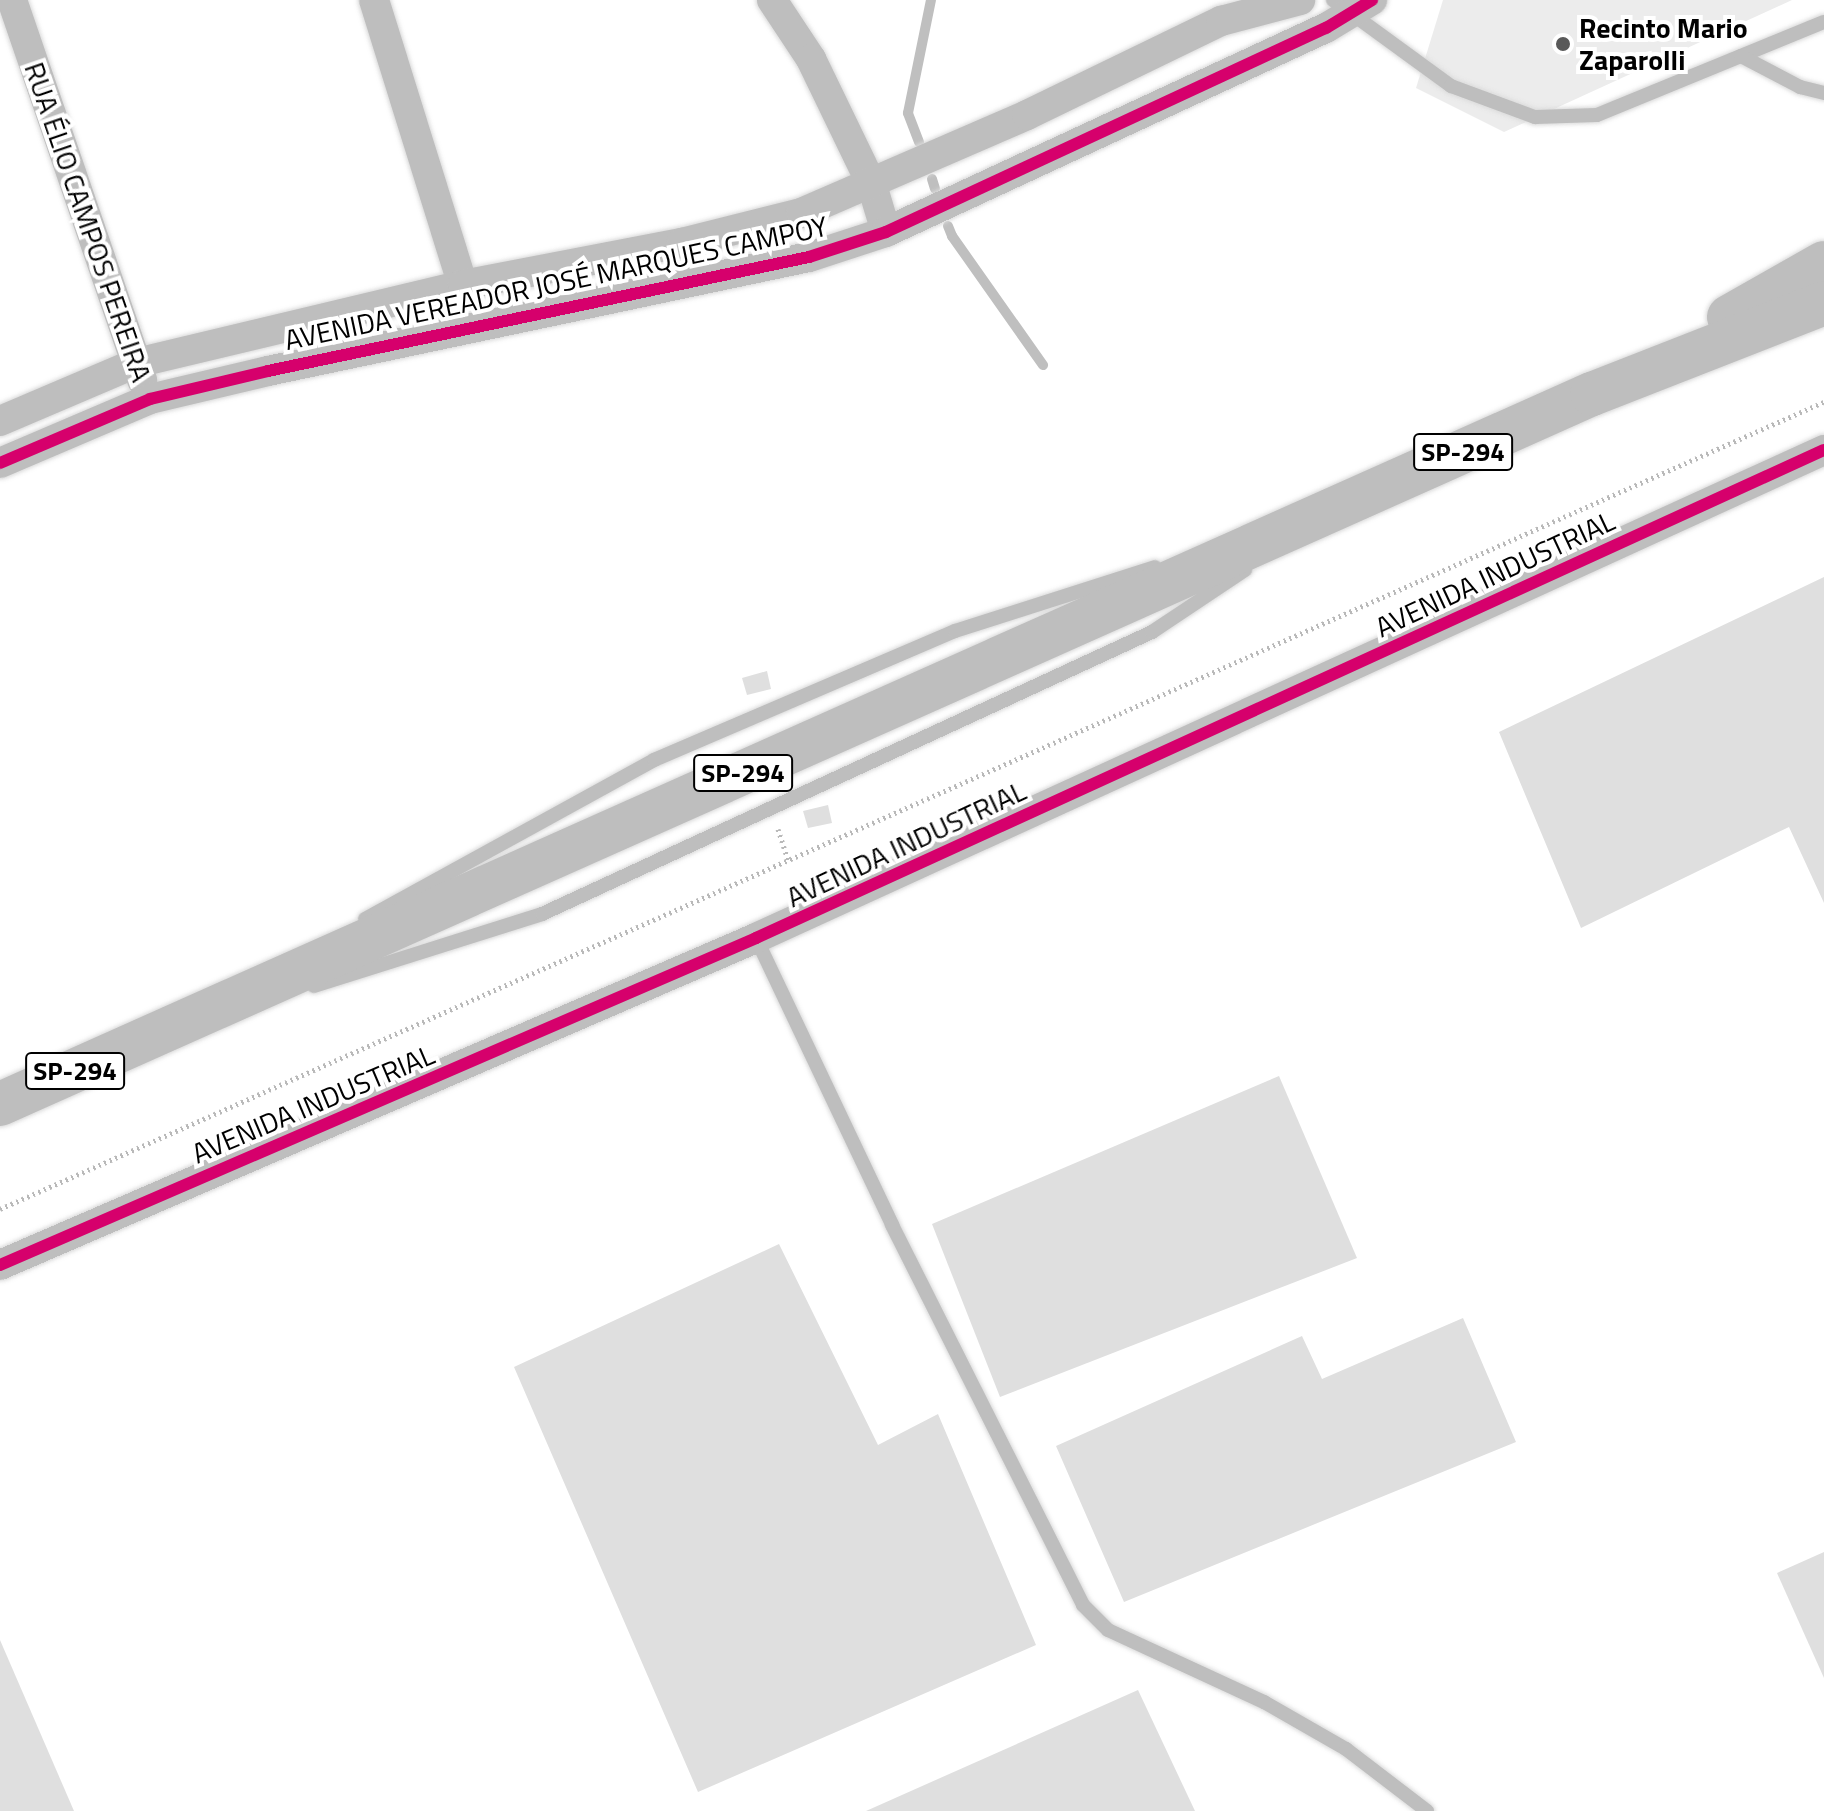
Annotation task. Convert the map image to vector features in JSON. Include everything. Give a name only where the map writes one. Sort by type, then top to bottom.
[{"type":"highway","name":"SP-294","points":[[1592,394],[1824,263]]},
{"type":"highway","name":"SP-294","points":[[0,1104],[1592,394],[1824,303]]},
{"type":"street","name":"RUA ÉLIO CAMPOS PEREIRA","points":[[12,0],[150,399]]},
{"type":"street","points":[[374,0],[463,285]]},
{"type":"street","points":[[772,0],[811,59],[872,185],[886,232]]},
{"type":"street","name":"AVENIDA VEREADOR JOSÉ MARQUES CAMPOY","points":[[0,421],[136,363],[463,285],[682,243],[801,213],[872,185],[1027,115],[1217,10],[1300,0]]},
{"type":"street","name":"AVENIDA VEREADOR JOSÉ MARQUES CAMPOY","points":[[0,463],[150,399],[298,364],[749,271],[809,257],[886,232],[988,187],[1244,64],[1352,5]]},
{"type":"street","points":[[1217,10],[1244,64]]},
{"type":"street","name":"AVENIDA INDUSTRIAL","points":[[0,1265],[756,938],[1824,450]]},
{"type":"lane","points":[[1352,5],[1451,86],[1535,117],[1597,115],[1824,22]]},
{"type":"lane","points":[[1741,56],[1800,87],[1824,93]]},
{"type":"lane","points":[[1183,558],[1335,509]]},
{"type":"lane","points":[[301,990],[542,914],[929,736],[1152,632],[1335,509]]},
{"type":"lane","points":[[346,929],[654,760],[955,631],[1168,563]]},
{"type":"lane","points":[[756,938],[892,1225],[1083,1605],[1108,1630],[1264,1702],[1346,1749],[1427,1811]]},
{"type":"lane","points":[[151,1037],[318,945]]},
{"type":"lane","points":[[151,1037],[286,994]]},
{"type":"path","points":[[0,1209],[1824,402]]},
{"type":"shaded area","name":"Recinto Mario Zaparolli","points":[[1443,0],[1792,0],[1504,132],[1416,88]]},
{"type":"building","points":[[1824,577],[1824,903],[1789,827],[1581,928],[1499,732]]},
{"type":"building","points":[[767,671],[771,689],[747,695],[742,678]]},
{"type":"building","points":[[828,805],[832,823],[808,828],[803,811]]},
{"type":"building","points":[[1279,1076],[1357,1258],[1000,1397],[932,1224]]},
{"type":"building","points":[[779,1244],[878,1445],[938,1414],[1036,1645],[698,1792],[514,1367]]},
{"type":"building","points":[[1463,1318],[1516,1442],[1124,1602],[1056,1446],[1302,1336],[1322,1379]]},
{"type":"building","points":[[1824,1552],[1824,1678],[1777,1573]]},
{"type":"building","points":[[0,1640],[74,1811],[0,1811]]},
{"type":"building","points":[[1138,1690],[1195,1811],[866,1811]]},
{"type":"waterway","points":[[919,142],[908,113],[931,0]]},
{"type":"waterway","points":[[932,179],[935,189]]},
{"type":"waterway","points":[[948,226],[1043,365]]},
{"type":"cycle path","points":[[0,463],[150,399],[268,371],[809,257],[886,232],[1326,28],[1372,0]]},
{"type":"cycle path","points":[[0,1265],[756,938],[1824,450]]},
{"type":"place","name":"Recinto Mario Zaparolli","points":[[1563,44]]}]
